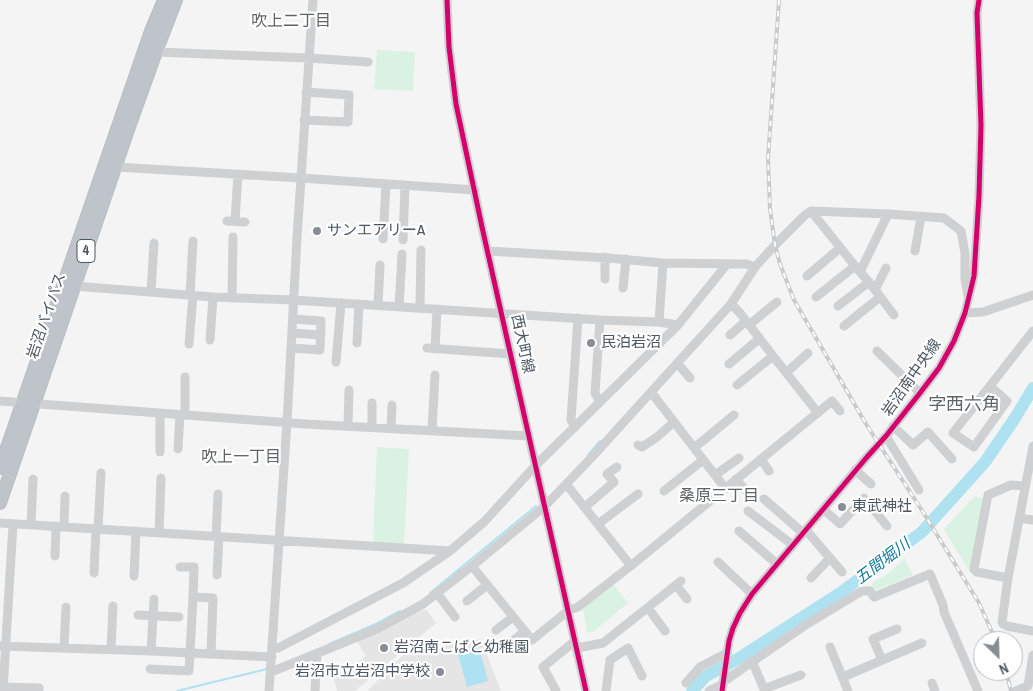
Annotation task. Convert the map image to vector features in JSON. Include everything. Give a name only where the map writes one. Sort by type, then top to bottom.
[{"type":"highway","name":"岩沼バイパス","points":[[0,503],[28,403],[144,49],[164,0]]},
{"type":"highway","name":"岩沼バイパス","points":[[0,468],[74,286],[176,0]]},
{"type":"street","points":[[269,691],[312,0]]},
{"type":"street","name":"西大町線","points":[[447,0],[449,47],[456,104],[586,691]]},
{"type":"street","name":"岩沼南中央線","points":[[723,684],[729,641],[733,628],[752,594],[855,470],[886,436],[939,368],[954,341],[965,313],[974,276],[980,187],[981,125],[977,13],[979,0]]},
{"type":"street","points":[[156,52],[368,62]]},
{"type":"street","points":[[304,120],[348,122],[349,95],[306,92]]},
{"type":"street","points":[[116,167],[475,190]]},
{"type":"street","points":[[238,174],[231,221],[245,222]]},
{"type":"street","points":[[383,239],[386,184]]},
{"type":"street","points":[[403,240],[405,185]]},
{"type":"street","points":[[3,646],[211,653],[272,663],[317,654],[377,629],[423,604],[545,506],[594,455],[731,304],[755,267],[805,215],[811,212],[944,218],[961,231],[965,253],[965,278],[968,300]]},
{"type":"street","points":[[811,212],[894,315]]},
{"type":"street","points":[[816,297],[857,269],[888,214]]},
{"type":"street","points":[[915,250],[921,217]]},
{"type":"street","points":[[232,298],[234,237]]},
{"type":"street","points":[[189,344],[193,241]]},
{"type":"street","points":[[151,292],[154,243]]},
{"type":"street","points":[[807,276],[840,248]]},
{"type":"street","points":[[420,308],[421,250]]},
{"type":"street","points":[[488,250],[663,263],[746,264],[755,267]]},
{"type":"street","points":[[399,307],[402,254]]},
{"type":"street","points":[[605,258],[605,279]]},
{"type":"street","points":[[624,288],[626,259]]},
{"type":"street","points":[[659,322],[663,263]]},
{"type":"street","points":[[272,663],[278,648],[395,587],[450,551],[484,522],[536,465],[678,325],[727,264]]},
{"type":"street","points":[[378,305],[380,265]]},
{"type":"street","points":[[844,326],[878,293],[886,268]]},
{"type":"street","points":[[838,306],[868,282]]},
{"type":"street","points":[[74,286],[213,297],[378,305],[600,320],[659,322],[678,325]]},
{"type":"street","points":[[965,313],[983,312],[1033,295]]},
{"type":"street","points":[[210,340],[213,297]]},
{"type":"street","points":[[730,335],[777,302]]},
{"type":"street","points":[[336,362],[340,303]]},
{"type":"street","points":[[357,343],[359,304]]},
{"type":"street","points":[[731,304],[818,412]]},
{"type":"street","points":[[437,309],[431,348],[511,354]]},
{"type":"street","points":[[575,427],[571,420],[578,318]]},
{"type":"street","points":[[291,348],[320,350],[322,321],[293,319]]},
{"type":"street","points":[[600,320],[595,393],[600,402]]},
{"type":"street","points":[[990,386],[1007,400],[974,447],[953,433],[1033,331]]},
{"type":"street","points":[[292,333],[321,335]]},
{"type":"street","points":[[729,364],[760,338]]},
{"type":"street","points":[[876,352],[920,392]]},
{"type":"street","points":[[786,373],[808,353]]},
{"type":"street","points":[[737,385],[773,356]]},
{"type":"street","points":[[677,363],[690,378]]},
{"type":"street","points":[[430,430],[435,375]]},
{"type":"street","points":[[178,449],[185,377]]},
{"type":"street","points":[[348,426],[349,390]]},
{"type":"street","points":[[651,392],[725,488]]},
{"type":"street","points":[[0,401],[160,414],[529,436]]},
{"type":"street","points":[[472,566],[532,640],[569,610],[578,607],[631,566],[832,401],[840,411]]},
{"type":"street","points":[[372,403],[372,427]]},
{"type":"street","points":[[429,403],[430,430]]},
{"type":"street","points":[[390,428],[392,405]]},
{"type":"street","points":[[160,414],[160,452]]},
{"type":"street","points":[[694,448],[734,415]]},
{"type":"street","points":[[638,445],[642,447],[674,422]]},
{"type":"street","points":[[894,426],[913,444],[928,432],[952,459]]},
{"type":"street","points":[[886,436],[919,490]]},
{"type":"street","points":[[1033,446],[1008,578],[1002,622],[1007,626],[1033,631]]},
{"type":"street","points":[[715,475],[739,458]]},
{"type":"street","points":[[761,459],[769,471]]},
{"type":"street","points":[[664,491],[703,460]]},
{"type":"street","points":[[585,507],[614,482],[607,474],[617,466]]},
{"type":"street","points":[[855,470],[871,484]]},
{"type":"street","points":[[94,573],[101,473]]},
{"type":"street","points":[[159,533],[161,478]]},
{"type":"street","points":[[31,525],[33,479]]},
{"type":"street","points":[[736,479],[752,498]]},
{"type":"street","points":[[566,484],[631,566]]},
{"type":"street","points":[[1008,578],[977,572],[974,569],[988,495],[1011,485],[1025,486]]},
{"type":"street","points":[[217,575],[218,494]]},
{"type":"street","points":[[598,524],[638,494]]},
{"type":"street","points":[[54,556],[64,496]]},
{"type":"street","points":[[823,509],[840,524],[864,498],[887,526]]},
{"type":"street","points":[[764,499],[804,531],[842,572]]},
{"type":"street","points":[[748,512],[793,545]]},
{"type":"street","points":[[1019,518],[1033,520]]},
{"type":"street","points":[[0,523],[450,551]]},
{"type":"street","points":[[12,524],[3,646],[4,689],[40,688],[40,691]]},
{"type":"street","points":[[134,576],[136,531]]},
{"type":"street","points":[[739,531],[777,564]]},
{"type":"street","points":[[811,578],[830,558]]},
{"type":"street","points":[[718,562],[752,594]]},
{"type":"street","points":[[150,669],[189,670],[194,567],[180,566]]},
{"type":"street","points":[[709,691],[723,684],[752,661],[804,626],[862,591],[870,591],[874,598],[930,574],[978,691]]},
{"type":"street","points":[[556,691],[542,667],[576,645],[603,643],[679,583],[687,599]]},
{"type":"street","points":[[467,601],[487,585]]},
{"type":"street","points":[[437,593],[455,617]]},
{"type":"street","points":[[193,597],[213,598],[211,653]]},
{"type":"street","points":[[151,651],[154,599]]},
{"type":"street","points":[[64,648],[66,606]]},
{"type":"street","points":[[112,649],[113,606]]},
{"type":"street","points":[[648,608],[665,631]]},
{"type":"street","points":[[138,615],[179,617]]},
{"type":"street","points":[[496,630],[513,617]]},
{"type":"street","points":[[882,660],[873,638],[897,629]]},
{"type":"street","points":[[504,648],[524,631]]},
{"type":"street","points":[[843,677],[922,643]]},
{"type":"street","points":[[830,647],[848,691]]},
{"type":"street","points":[[606,691],[610,660],[628,648],[642,676]]},
{"type":"street","points":[[315,691],[317,654]]},
{"type":"street","points":[[1016,691],[1028,686],[1033,655]]},
{"type":"street","points":[[686,683],[700,667],[727,656]]},
{"type":"street","points":[[752,661],[764,689],[801,674]]},
{"type":"shaded area","name":"岩沼南こばと幼稚園","points":[[416,610],[427,610],[436,623],[355,691],[337,691],[334,679],[366,656],[356,640]]},
{"type":"shaded area","name":"岩沼市立岩沼中学校","points":[[481,639],[501,691],[367,691],[406,652]]},
{"type":"green space","points":[[377,50],[415,52],[413,91],[374,89]]},
{"type":"green space","points":[[377,447],[409,449],[404,544],[373,543]]},
{"type":"green space","points":[[974,497],[986,498],[971,574],[944,529]]},
{"type":"green space","points":[[905,559],[913,575],[877,590],[871,588],[873,582],[886,575]]},
{"type":"green space","points":[[613,584],[628,603],[593,632],[587,633],[583,609]]},
{"type":"water","points":[[479,647],[488,681],[467,687],[458,654]]},
{"type":"waterway","name":"五間堀川","points":[[692,691],[706,676],[736,660],[843,591],[922,532],[985,462],[1033,388]]},
{"type":"waterway","points":[[588,455],[600,441]]},
{"type":"waterway","points":[[430,593],[536,506]]},
{"type":"waterway","points":[[329,644],[376,624],[400,611]]},
{"type":"waterway","points":[[177,691],[267,669]]},
{"type":"railway","points":[[779,0],[768,159],[770,209],[775,245],[780,264],[794,300],[866,424],[979,603],[992,631]]},
{"type":"railway","points":[[1008,681],[1011,691]]},
{"type":"cycle path","points":[[447,0],[449,47],[456,104],[586,691]]},
{"type":"cycle path","points":[[722,691],[729,641],[733,628],[752,594],[886,436],[939,368],[954,341],[965,313],[974,276],[979,196],[981,125],[977,13],[979,0]]},
{"type":"place","name":"サンエアリーA","points":[[317,231]]},
{"type":"place","name":"民泊岩沼","points":[[591,343]]},
{"type":"place","name":"東武神社","points":[[842,507]]},
{"type":"place","name":"岩沼南こばと幼稚園","points":[[384,648]]},
{"type":"place","name":"岩沼市立岩沼中学校","points":[[440,672]]},
{"type":"district","name":"吹上二丁目","points":[[291,22]]},
{"type":"district","name":"字西六角","points":[[964,405]]},
{"type":"district","name":"吹上一丁目","points":[[241,458]]},
{"type":"district","name":"桑原三丁目","points":[[719,497]]}]
